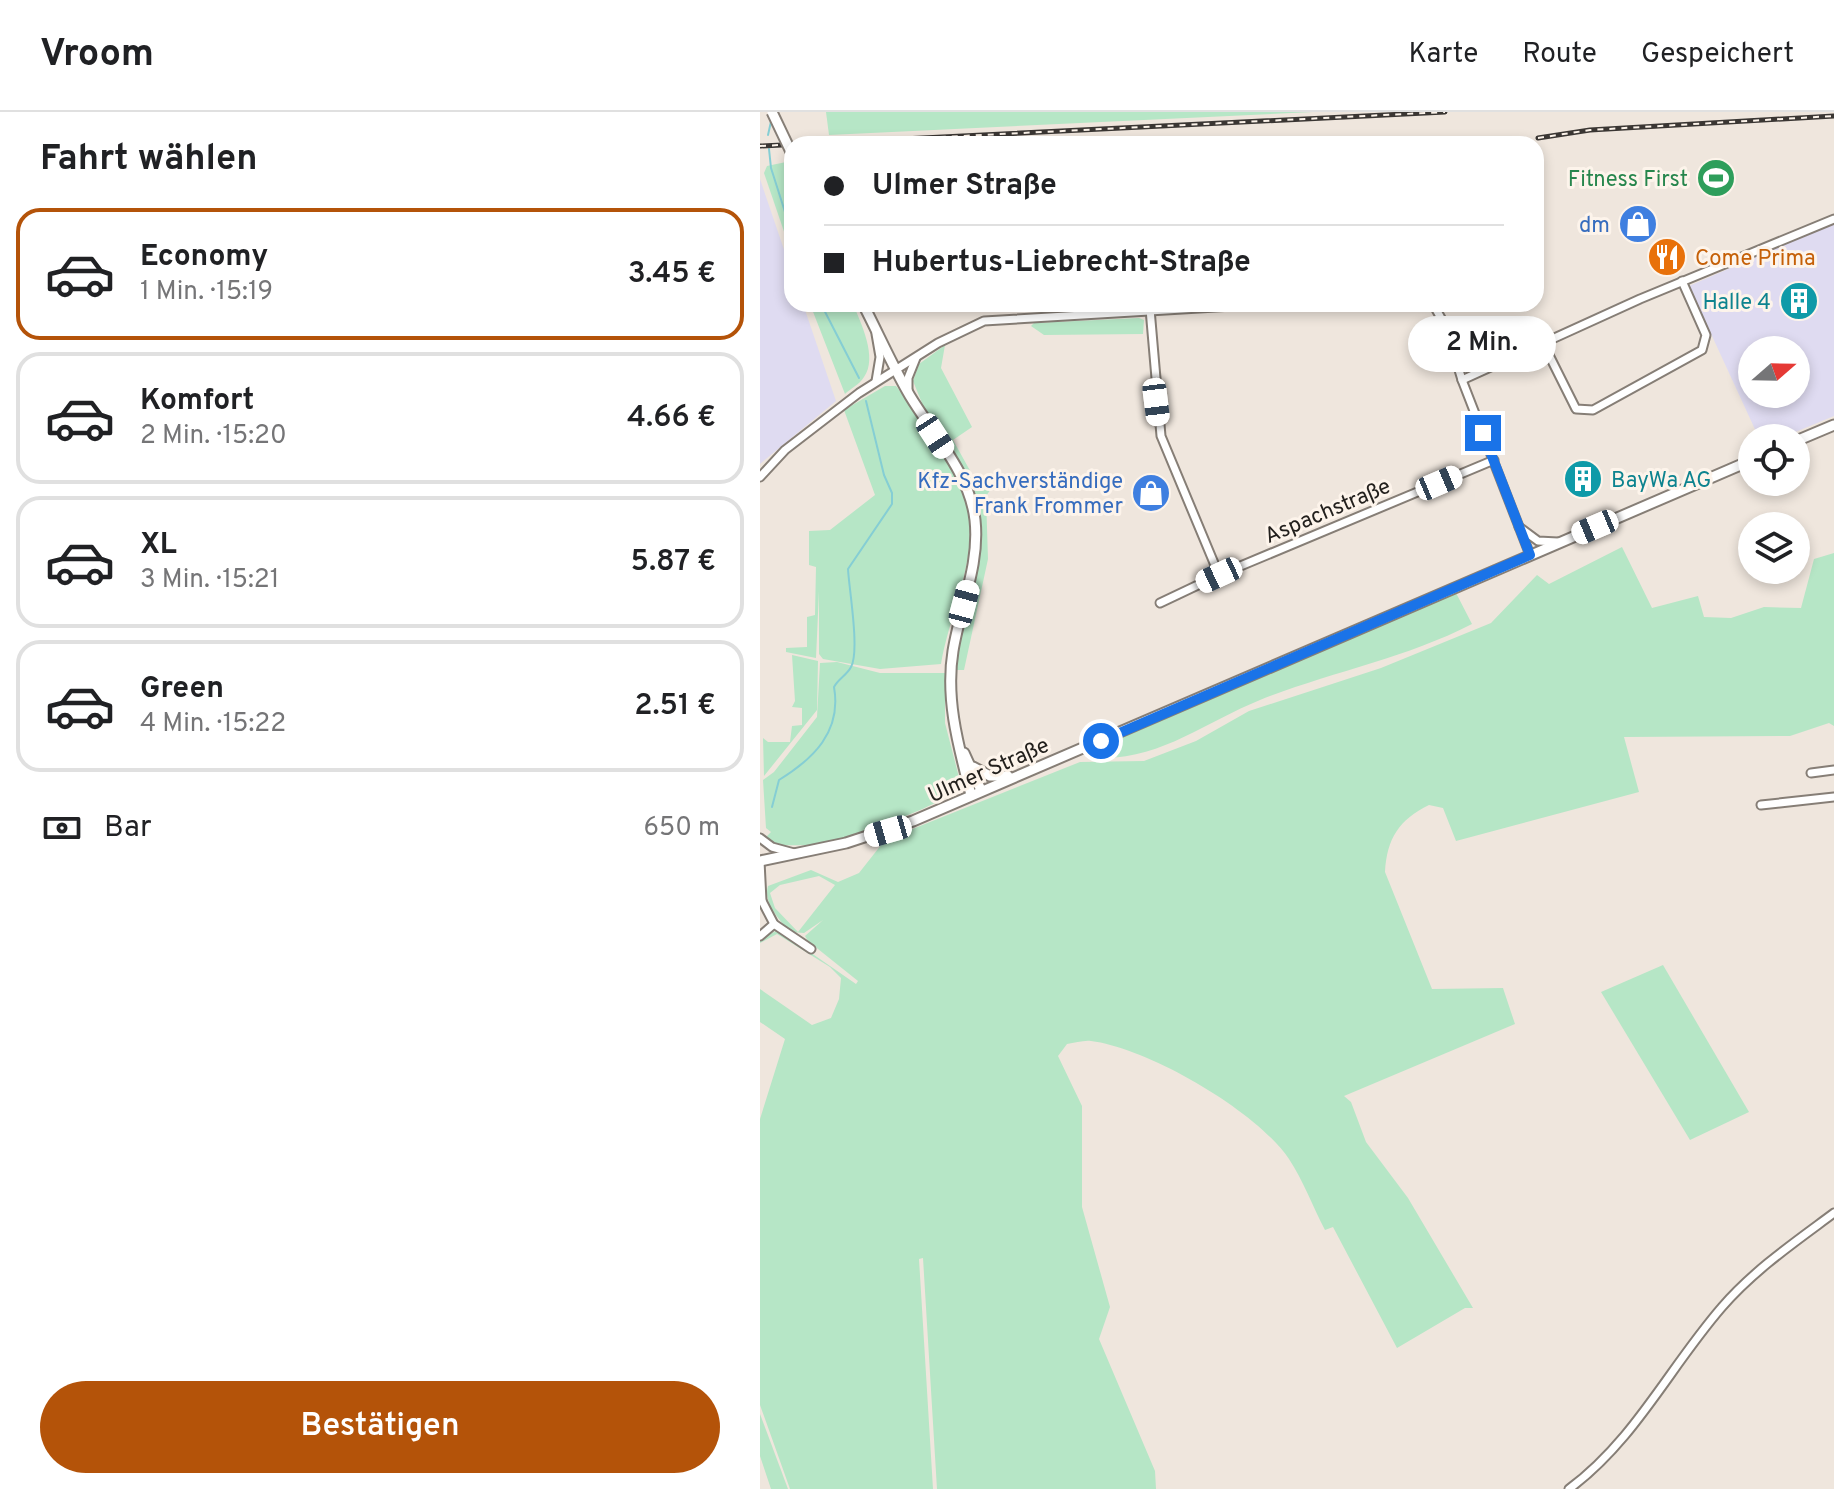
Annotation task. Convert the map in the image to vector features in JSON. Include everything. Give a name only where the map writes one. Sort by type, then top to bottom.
[{"type":"main road","points":[[772,112],[784,137]]},
{"type":"main road","points":[[867,312],[908,394],[961,477],[975,516],[974,562],[958,625],[950,680],[953,719],[976,792]]},
{"type":"main road","points":[[1810,435],[1834,425]]},
{"type":"main road","name":"Ulmer Straße","points":[[760,861],[888,831],[1738,466]]},
{"type":"main road","points":[[960,746],[970,764],[976,792]]},
{"type":"main road","points":[[970,764],[990,776],[1012,776]]},
{"type":"street","points":[[1462,380],[1682,281],[1834,219]]},
{"type":"street","points":[[1543,343],[1576,409],[1593,410],[1702,350],[1706,335],[1682,281]]},
{"type":"street","points":[[760,477],[785,450],[876,381],[984,321],[1108,312]]},
{"type":"street","points":[[1150,312],[1161,436],[1219,575]]},
{"type":"street","points":[[1438,312],[1446,327],[1462,380],[1530,555]]},
{"type":"street","points":[[875,328],[880,357],[876,381]]},
{"type":"street","points":[[908,394],[908,378],[917,356]]},
{"type":"street","name":"Aspachstraße","points":[[1160,603],[1219,575],[1494,460]]},
{"type":"street","points":[[1518,526],[1538,541],[1560,542]]},
{"type":"street","points":[[1811,773],[1834,770]]},
{"type":"street","points":[[1761,805],[1834,797]]},
{"type":"street","points":[[760,838],[772,847],[796,854]]},
{"type":"street","points":[[760,861],[761,900],[774,924],[811,949]]},
{"type":"street","points":[[760,936],[774,924]]},
{"type":"street","points":[[1569,1489],[1626,1438],[1721,1309],[1746,1282],[1834,1213]]},
{"type":"shaded area","points":[[760,179],[784,250],[784,312],[806,312],[836,401],[760,464]]},
{"type":"shaded area","points":[[1834,223],[1834,416],[1810,426],[1753,424],[1745,408],[1810,408],[1810,336],[1738,336],[1738,392],[1689,286]]},
{"type":"green space","points":[[826,112],[1313,112],[829,135]]},
{"type":"green space","points":[[784,162],[784,232],[764,173],[767,166]]},
{"type":"green space","points":[[813,312],[856,312],[860,321],[869,351],[868,369],[862,380],[845,394]]},
{"type":"green space","points":[[1144,320],[1143,334],[1044,335],[1031,326],[1034,323]]},
{"type":"green space","points":[[945,345],[941,368],[972,427],[953,440],[978,485],[996,482],[986,496],[988,559],[964,670],[953,670],[979,554],[960,470],[924,408],[913,381],[919,364]]},
{"type":"green space","points":[[885,386],[896,386],[950,465],[965,497],[969,514],[969,551],[941,664],[880,669],[823,659],[819,654],[819,591],[816,658],[786,652],[786,648],[807,647],[807,617],[815,615],[816,567],[809,565],[809,531],[830,530],[875,495],[844,410]]},
{"type":"green space","points":[[1622,547],[1652,608],[1698,596],[1704,617],[1731,618],[1764,607],[1801,608],[1807,584],[1810,584],[1814,559],[1834,553],[1834,726],[1829,723],[1790,736],[1624,737],[1639,792],[1456,841],[1443,808],[1429,805],[1396,831],[1388,849],[1385,872],[1432,989],[1503,988],[1515,1024],[1344,1096],[1351,1102],[1366,1142],[1408,1198],[1473,1308],[1465,1308],[1397,1348],[1333,1227],[1325,1230],[1294,1167],[1274,1140],[1227,1102],[1170,1069],[1115,1046],[1088,1041],[1067,1044],[1058,1056],[1082,1106],[1082,1207],[1110,1307],[1099,1339],[1155,1471],[1156,1489],[937,1489],[923,1258],[919,1259],[933,1489],[790,1489],[760,1405],[760,1119],[785,1039],[760,1022],[760,989],[812,1025],[831,1018],[839,999],[841,978],[830,967],[777,934],[760,943],[760,939],[778,930],[856,984],[858,981],[805,936],[823,920],[804,933],[791,932],[770,905],[768,886],[811,870],[838,882],[859,873],[885,840],[1080,762],[1144,761],[1196,741],[1249,711],[1381,668],[1491,623],[1537,575],[1549,584]],"holes":[[[819,876],[835,885],[798,932],[775,908],[770,893],[780,885]]]},
{"type":"green space","points":[[1455,591],[1472,624],[1446,636],[1260,700],[1157,748],[1114,758],[1090,757],[1087,750]]},
{"type":"green space","points":[[792,655],[818,661],[817,710],[764,776],[763,738],[768,742],[790,742],[792,726],[802,725],[802,708],[792,707],[795,701]]},
{"type":"green space","points":[[837,662],[880,673],[945,673],[945,723],[961,785],[938,802],[850,836],[819,844],[775,845],[766,837],[771,832],[766,828],[763,780],[774,772],[817,717],[820,663]]},
{"type":"green space","points":[[1663,965],[1749,1112],[1690,1140],[1601,992]]},
{"type":"green space","points":[[760,1414],[788,1489],[771,1489],[760,1456]]},
{"type":"waterway","points":[[768,135],[772,117]]},
{"type":"waterway","points":[[769,149],[771,168],[784,209]]},
{"type":"waterway","points":[[825,312],[859,378]]},
{"type":"waterway","points":[[772,807],[779,780],[803,763],[829,731],[834,718],[834,687],[849,670],[853,659],[848,569],[892,504],[892,493],[884,475],[866,401]]},
{"type":"railway","points":[[961,136],[1445,112]]},
{"type":"railway","points":[[1544,137],[1590,130],[1834,116]]},
{"type":"railway","points":[[760,146],[784,145]]},
{"type":"place","name":"Fitness First","points":[[1716,178]]},
{"type":"place","name":"dm","points":[[1638,224]]},
{"type":"place","name":"Come Prima","points":[[1667,257]]},
{"type":"place","name":"Halle 4","points":[[1799,301]]},
{"type":"place","name":"BayWa AG","points":[[1583,479]]},
{"type":"place","name":"Kfz-Sachverständige Frank Frommer","points":[[1151,493]]},
{"type":"route","points":[[1101,741],[1530,555],[1483,433]]}]
